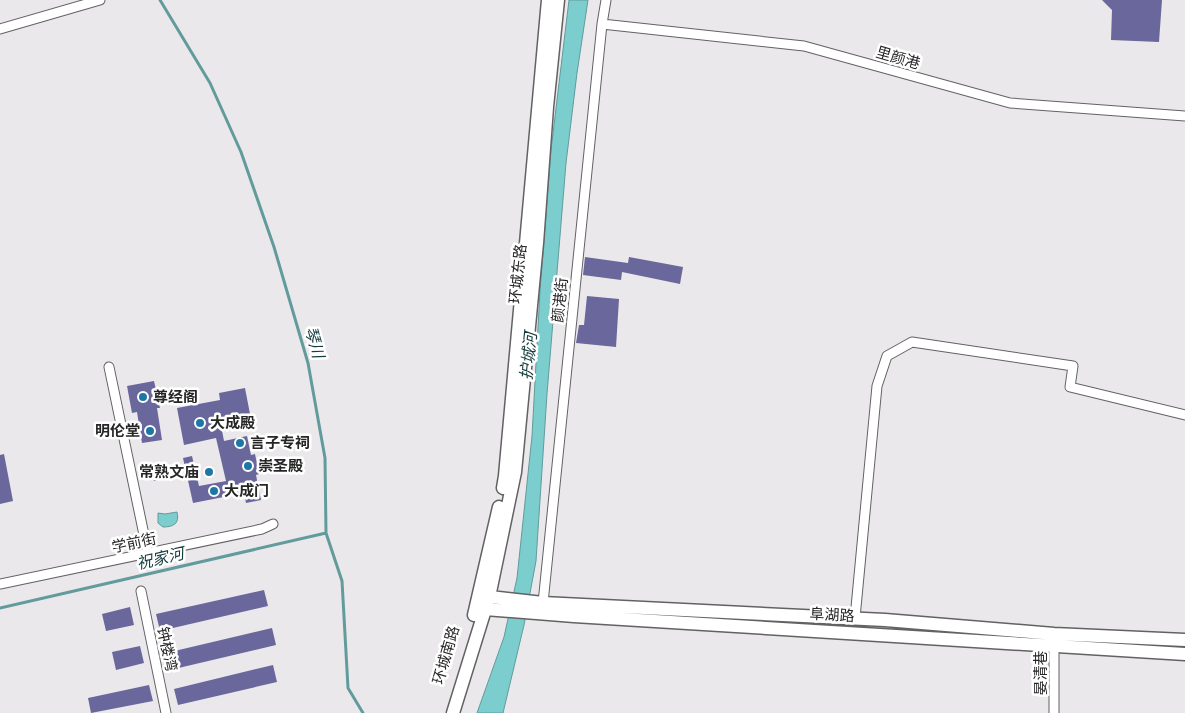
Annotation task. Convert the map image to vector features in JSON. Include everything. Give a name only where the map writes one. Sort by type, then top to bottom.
[{"type":"main road","name":"环城东路","points":[[483,602],[505,476],[548,0]]},
{"type":"main road","name":"环城东路","points":[[483,602],[515,472],[558,0]]},
{"type":"main road","name":"阜湖路","points":[[483,602],[503,605],[855,618],[1185,654]]},
{"type":"main road","name":"环城南路","points":[[446,713],[483,602]]},
{"type":"main road","name":"环城南路","points":[[453,713],[483,602]]},
{"type":"main road","name":"阜湖路","points":[[535,606],[1054,640],[1185,640]]},
{"type":"street","points":[[0,30],[100,0]]},
{"type":"street","name":"颜港街","points":[[535,606],[606,0]]},
{"type":"street","name":"里颜港","points":[[602,24],[804,46],[1010,103],[1185,116]]},
{"type":"street","points":[[855,618],[877,386],[887,356],[912,342],[1073,366],[1070,387],[1185,415]]},
{"type":"street","points":[[109,367],[148,554]]},
{"type":"street","name":"学前街","points":[[0,584],[262,529],[273,524]]},
{"type":"street","name":"钟楼湾","points":[[140,591],[166,713]]},
{"type":"street","name":"晏清巷","points":[[1054,640],[1054,713]]},
{"type":"water","points":[[569,0],[588,0],[566,163],[547,394],[536,561],[524,625],[503,713],[477,713],[504,637],[517,578],[532,436],[540,291],[551,150]]},
{"type":"water","points":[[177,512],[177,522],[175,524],[163,527],[158,523],[158,513]]},
{"type":"building","points":[[1102,0],[1162,0],[1159,42],[1111,40],[1112,10]]},
{"type":"building","points":[[585,257],[628,263],[629,257],[683,267],[680,284],[622,272],[621,280],[583,275]]},
{"type":"building","points":[[587,296],[619,299],[616,347],[576,343],[579,325],[584,325]]},
{"type":"building","points":[[154,381],[160,408],[157,408],[162,440],[142,443],[137,412],[132,413],[127,386]]},
{"type":"building","points":[[245,388],[250,414],[220,420],[224,441],[247,436],[251,455],[255,454],[259,474],[256,475],[261,500],[246,503],[244,493],[193,503],[183,458],[192,456],[199,486],[226,481],[216,438],[184,445],[177,408],[220,400],[219,393]]},
{"type":"building","points":[[4,454],[13,501],[0,504],[0,455]]},
{"type":"building","points":[[164,467],[166,478],[154,481],[151,469]]},
{"type":"building","points":[[264,590],[268,606],[160,631],[156,614]]},
{"type":"building","points":[[130,607],[134,625],[106,631],[102,614]]},
{"type":"building","points":[[272,628],[276,645],[170,670],[166,653]]},
{"type":"building","points":[[140,646],[144,663],[116,670],[112,652]]},
{"type":"building","points":[[273,665],[277,682],[178,705],[174,689]]},
{"type":"building","points":[[149,685],[153,701],[91,713],[88,698]]},
{"type":"waterway","name":"琴川","points":[[160,0],[210,83],[241,152],[274,247],[308,363],[325,458],[326,533],[342,581],[348,688],[363,713]]},
{"type":"waterway","name":"祝家河","points":[[0,608],[326,533]]},
{"type":"place","name":"尊经阁","points":[[143,397]]},
{"type":"place","name":"大成殿","points":[[200,423]]},
{"type":"place","name":"明伦堂","points":[[150,431]]},
{"type":"place","name":"言子专祠","points":[[240,443]]},
{"type":"place","name":"崇圣殿","points":[[248,466]]},
{"type":"place","name":"常熟文庙","points":[[209,472]]},
{"type":"place","name":"大成门","points":[[214,491]]},
{"type":"water label","name":"护城河","points":[[528,356]]}]
